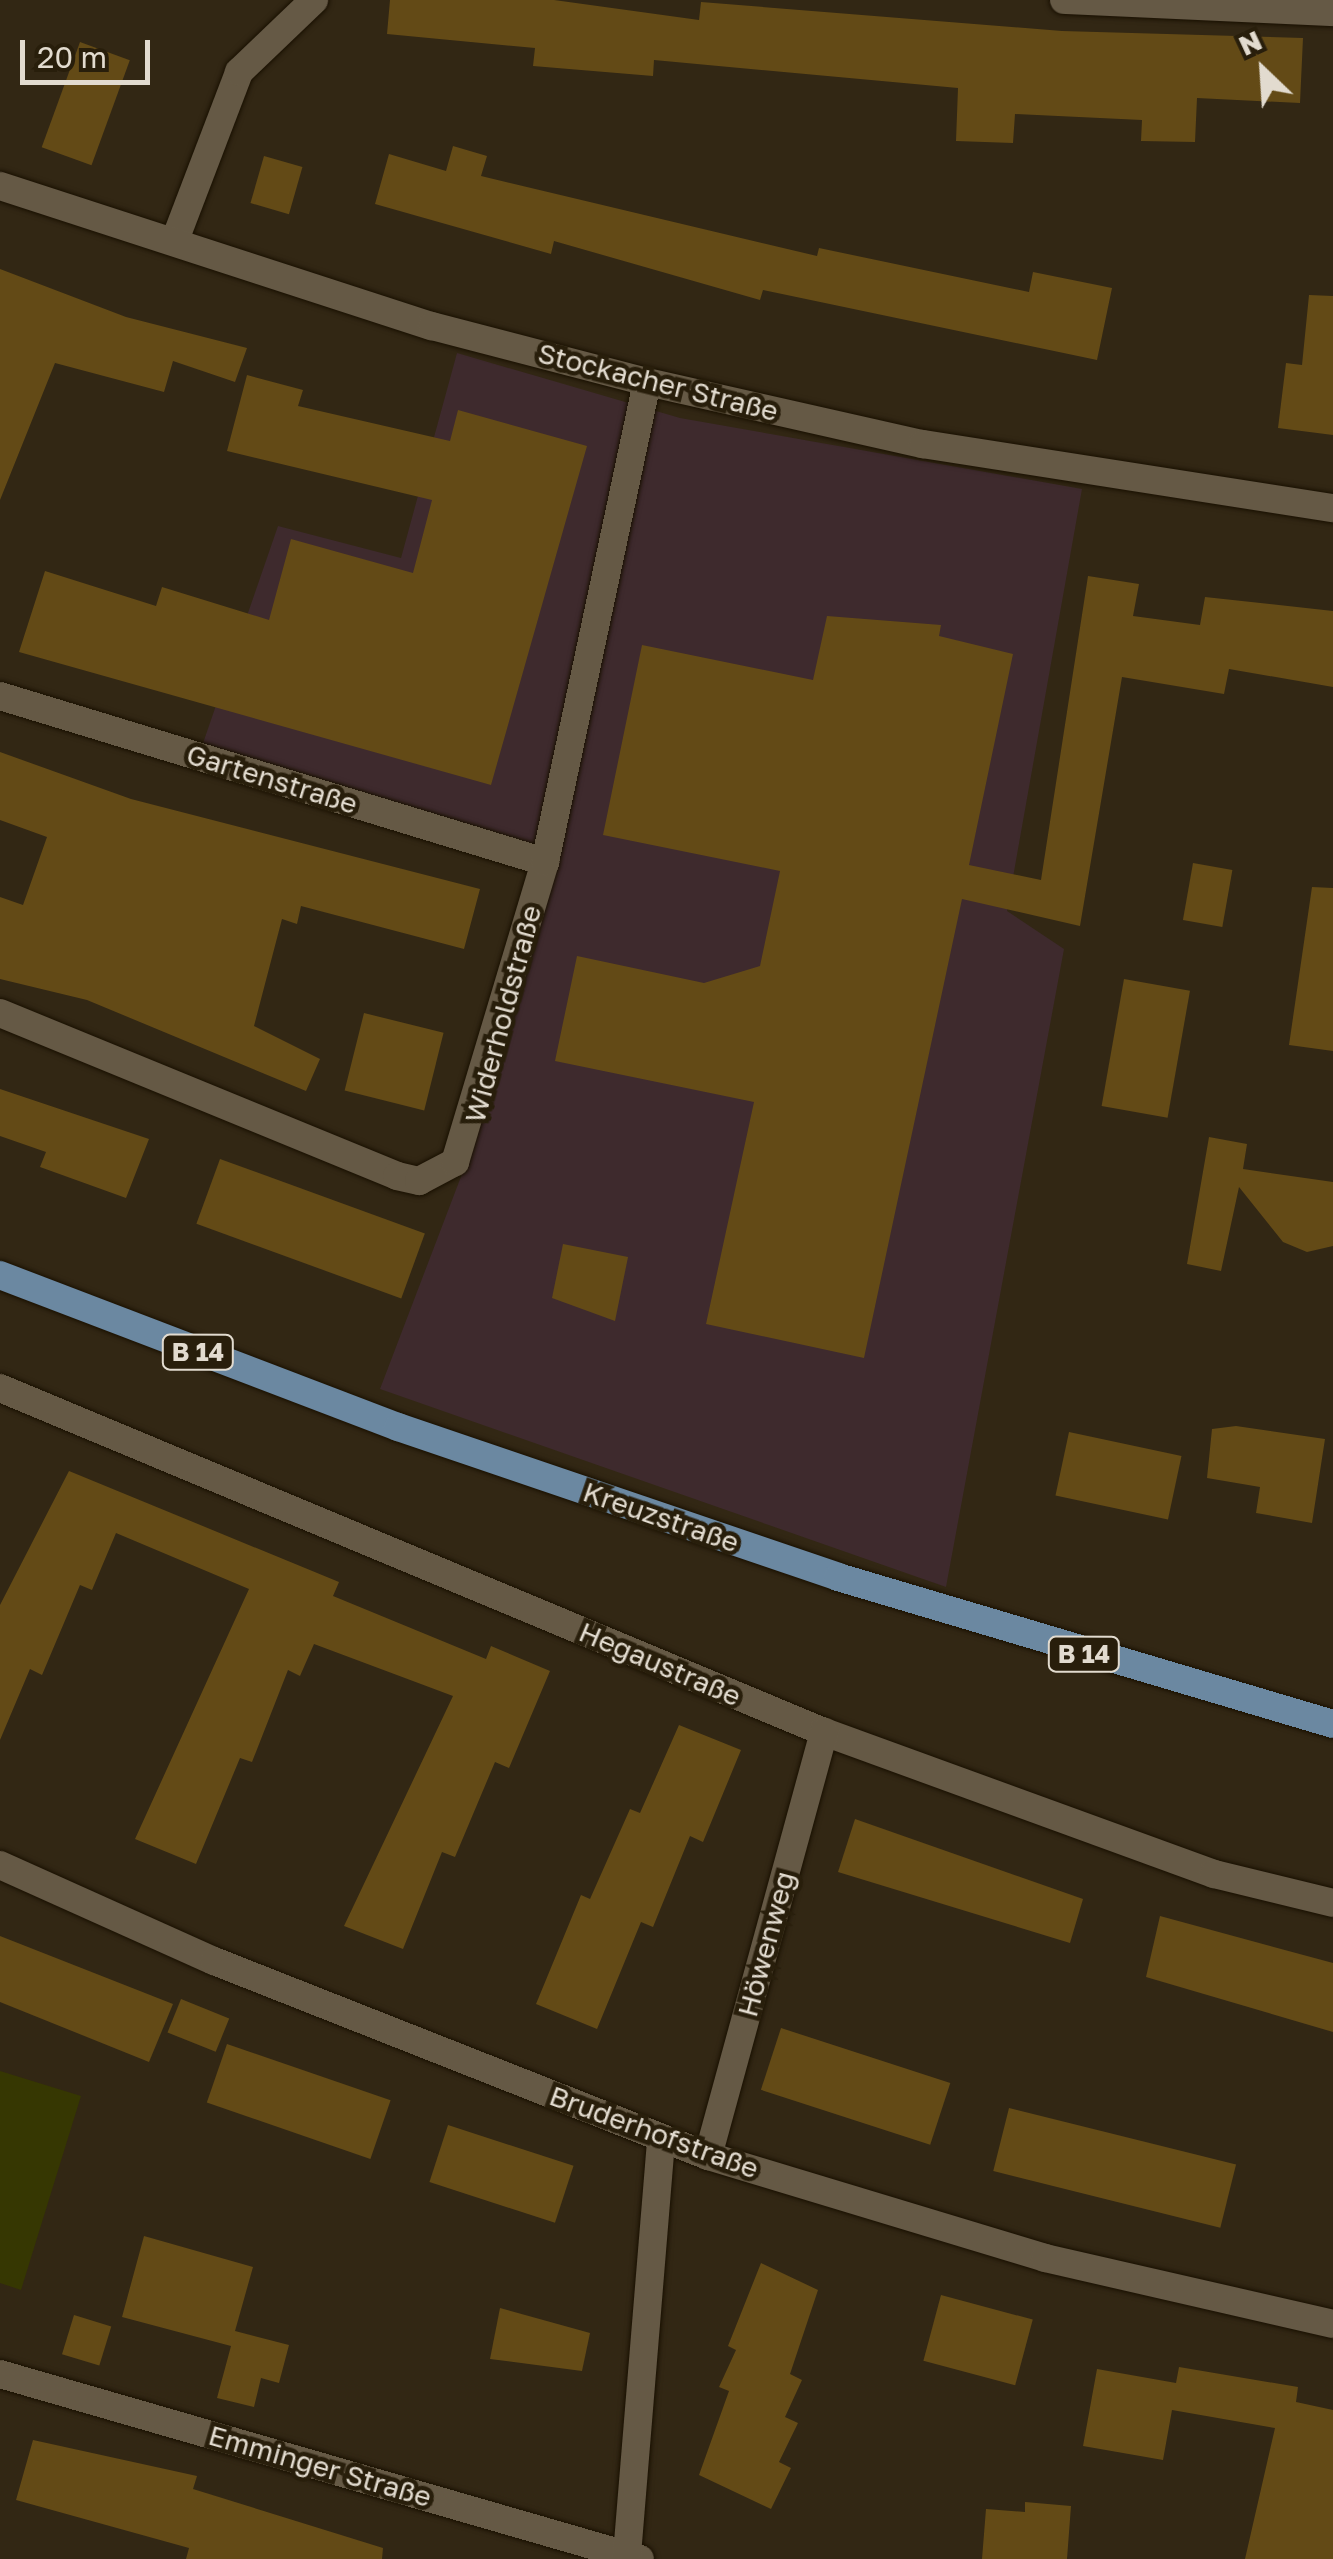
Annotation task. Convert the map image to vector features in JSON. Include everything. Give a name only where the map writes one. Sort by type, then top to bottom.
[{"type":"main road","name":"Kreuzstraße","points":[[0,1275],[398,1427],[838,1578],[1333,1724]]},
{"type":"street","points":[[175,240],[239,72],[314,0]]},
{"type":"street","points":[[1064,0],[1333,12]]},
{"type":"street","name":"Stockacher Straße","points":[[0,186],[432,326],[647,382],[922,444],[1333,508]]},
{"type":"street","name":"Widerholdstraße","points":[[0,1013],[419,1180],[456,1162],[468,1142],[545,862],[647,382]]},
{"type":"street","name":"Gartenstraße","points":[[0,696],[545,862]]},
{"type":"street","name":"Hegaustraße","points":[[0,1388],[824,1732],[1214,1874],[1333,1902]]},
{"type":"street","name":"Höwenweg","points":[[708,2156],[824,1732]]},
{"type":"street","name":"Bruderhofstraße","points":[[0,1865],[214,1961],[708,2156],[1045,2258],[1333,2324]]},
{"type":"street","points":[[634,2557],[661,2138]]},
{"type":"street","name":"Emminger Straße","points":[[0,2374],[634,2557]]},
{"type":"shaded area","points":[[457,353],[680,418],[1082,489],[1007,911],[1064,949],[946,1587],[380,1389],[470,1153],[555,867],[202,746],[278,526],[401,558]]},
{"type":"shaded area","points":[[0,2071],[81,2096],[21,2290],[0,2283]]},
{"type":"building","points":[[390,0],[554,0],[699,20],[701,2],[1062,31],[1303,38],[1300,103],[1197,98],[1195,142],[1141,141],[1142,120],[1015,114],[1013,143],[956,141],[958,88],[654,60],[653,76],[533,66],[535,48],[387,34]]},
{"type":"building","points":[[80,42],[130,60],[91,165],[42,147]]},
{"type":"building","points":[[453,146],[487,156],[481,176],[817,256],[819,248],[1029,292],[1033,272],[1112,288],[1097,360],[763,290],[760,300],[554,241],[551,254],[375,204],[389,154],[446,171]]},
{"type":"building","points":[[264,156],[302,167],[289,214],[250,203]]},
{"type":"building","points":[[0,269],[126,317],[247,348],[235,382],[173,361],[164,392],[55,363],[0,500]]},
{"type":"building","points":[[1309,295],[1333,296],[1333,435],[1278,428],[1286,363],[1302,365]]},
{"type":"building","points":[[247,375],[303,390],[298,406],[450,441],[458,410],[587,446],[491,785],[19,652],[45,571],[156,606],[162,587],[269,620],[291,539],[413,573],[432,500],[227,451]]},
{"type":"building","points":[[1088,576],[1139,584],[1133,616],[1200,625],[1205,597],[1333,611],[1333,687],[1229,669],[1224,694],[1122,677],[1080,926],[962,899],[864,1358],[706,1324],[754,1102],[555,1061],[577,956],[704,983],[760,966],[780,871],[603,835],[642,645],[813,680],[827,616],[941,625],[939,636],[1013,654],[969,865],[1041,880]]},
{"type":"building","points":[[0,752],[131,799],[480,889],[464,949],[301,906],[297,924],[282,919],[254,1026],[320,1059],[306,1091],[87,1000],[0,979],[0,897],[23,905],[47,837],[0,820]]},
{"type":"building","points":[[1193,863],[1232,870],[1222,927],[1183,920]]},
{"type":"building","points":[[1312,887],[1333,888],[1333,1051],[1289,1045]]},
{"type":"building","points":[[1124,979],[1190,991],[1168,1118],[1102,1106]]},
{"type":"building","points":[[364,1013],[444,1033],[424,1110],[345,1091]]},
{"type":"building","points":[[0,1089],[149,1139],[126,1198],[40,1167],[46,1152],[0,1136]]},
{"type":"building","points":[[1209,1137],[1247,1144],[1243,1169],[1333,1182],[1333,1246],[1307,1252],[1283,1242],[1239,1187],[1221,1271],[1187,1264]]},
{"type":"building","points":[[220,1159],[425,1234],[401,1298],[196,1224]]},
{"type":"building","points":[[563,1244],[628,1257],[615,1321],[552,1298]]},
{"type":"building","points":[[1236,1426],[1325,1439],[1312,1523],[1256,1513],[1260,1487],[1207,1478],[1212,1429]]},
{"type":"building","points":[[1069,1432],[1181,1456],[1168,1519],[1055,1496]]},
{"type":"building","points":[[69,1471],[339,1582],[333,1596],[486,1659],[491,1646],[550,1671],[509,1768],[495,1762],[455,1857],[442,1852],[403,1949],[344,1926],[453,1696],[314,1644],[300,1676],[288,1670],[252,1762],[240,1758],[196,1864],[135,1839],[249,1589],[116,1533],[92,1590],[80,1585],[42,1675],[30,1669],[0,1740],[0,1605]]},
{"type":"building","points":[[679,1725],[741,1750],[703,1842],[690,1836],[653,1927],[641,1922],[597,2029],[536,2004],[581,1895],[590,1899],[630,1809],[640,1813]]},
{"type":"building","points":[[855,1819],[1083,1899],[1070,1943],[838,1872]]},
{"type":"building","points":[[1160,1916],[1333,1963],[1333,2032],[1146,1977]]},
{"type":"building","points":[[0,1936],[173,2004],[149,2062],[0,2002]]},
{"type":"building","points":[[181,1999],[229,2018],[216,2052],[168,2032]]},
{"type":"building","points":[[781,2028],[950,2083],[930,2145],[761,2090]]},
{"type":"building","points":[[227,2044],[391,2100],[370,2159],[207,2103]]},
{"type":"building","points":[[1009,2108],[1236,2165],[1220,2228],[993,2171]]},
{"type":"building","points":[[448,2125],[574,2166],[555,2223],[429,2182]]},
{"type":"building","points":[[144,2236],[253,2267],[235,2331],[289,2345],[279,2383],[261,2378],[254,2407],[217,2398],[231,2346],[122,2317]]},
{"type":"building","points":[[761,2263],[818,2290],[790,2374],[802,2380],[785,2417],[798,2423],[779,2462],[791,2468],[771,2509],[699,2475],[729,2391],[719,2387],[736,2350],[728,2346]]},
{"type":"building","points":[[941,2295],[1033,2320],[1015,2385],[923,2361]]},
{"type":"building","points":[[500,2308],[590,2333],[582,2371],[490,2359]]},
{"type":"building","points":[[74,2315],[111,2326],[99,2366],[62,2354]]},
{"type":"building","points":[[1179,2367],[1298,2387],[1296,2402],[1333,2410],[1333,2559],[1245,2559],[1275,2428],[1172,2410],[1163,2460],[1083,2446],[1097,2369],[1176,2383]]},
{"type":"building","points":[[33,2440],[197,2476],[193,2489],[383,2548],[382,2559],[186,2559],[189,2548],[16,2500]]},
{"type":"building","points":[[1025,2502],[1071,2506],[1067,2559],[982,2559],[986,2509],[1025,2512]]}]
